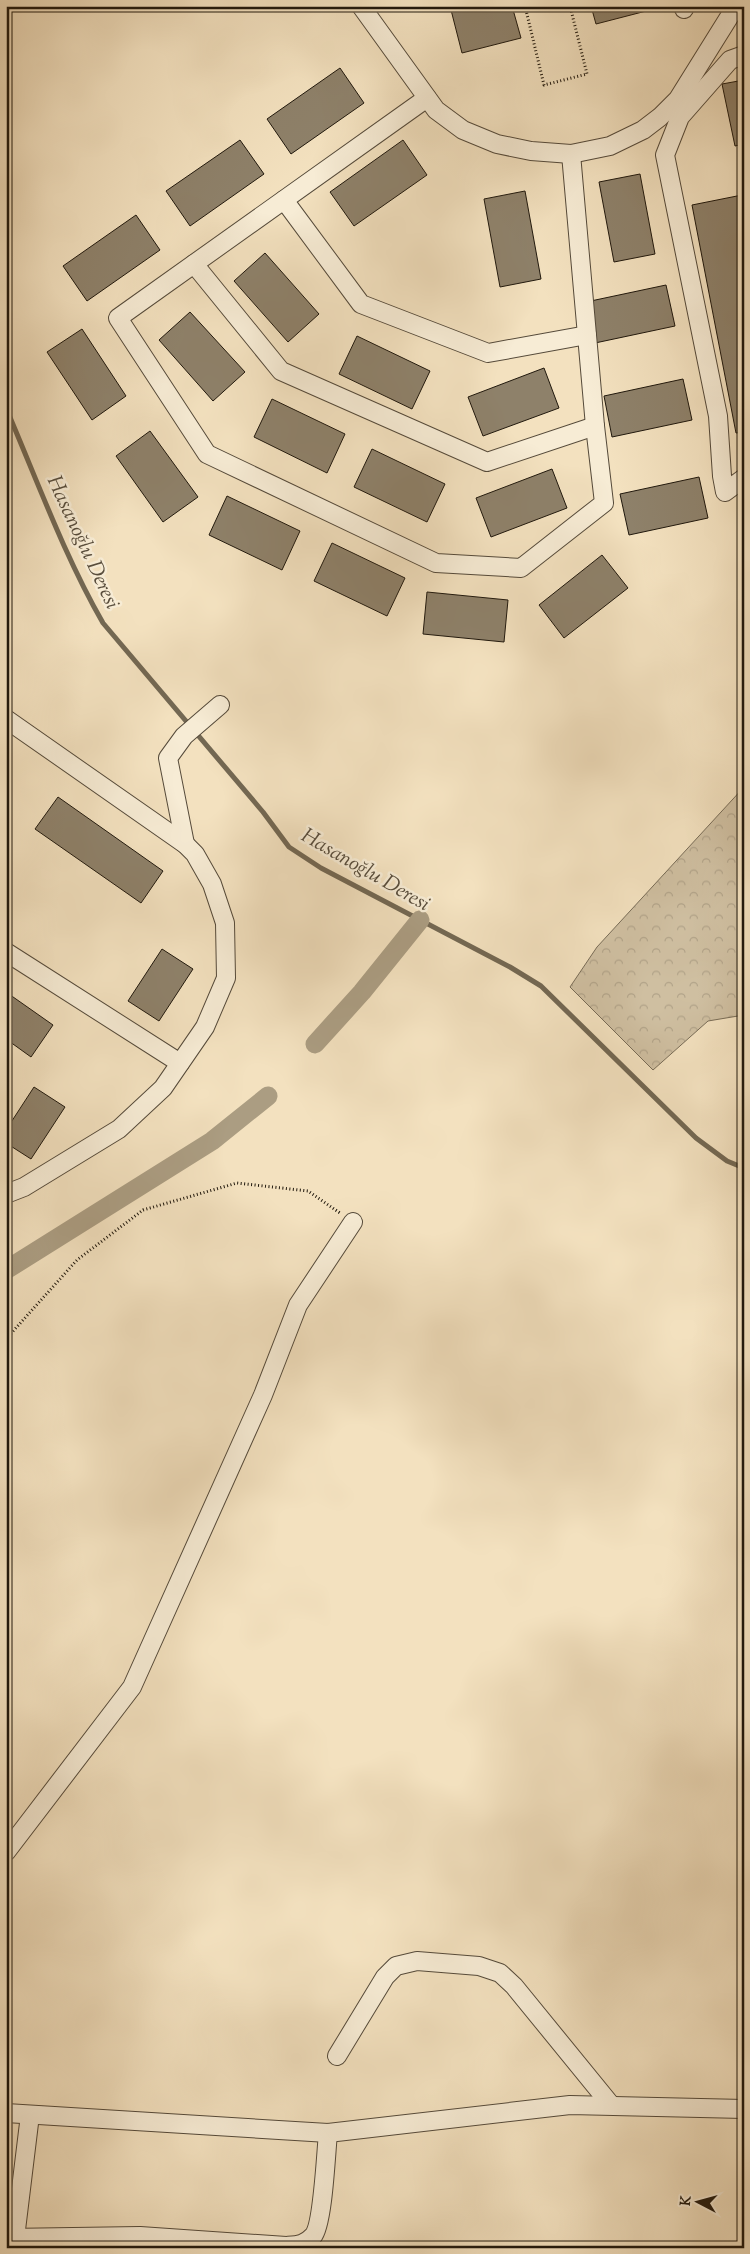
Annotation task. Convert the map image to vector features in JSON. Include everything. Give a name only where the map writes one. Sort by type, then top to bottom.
[{"type":"street","points":[[361,6],[436,110],[464,130],[497,144],[531,151],[571,154],[610,146],[643,130],[660,117],[678,99],[736,6]]},
{"type":"street","points":[[744,55],[730,60],[680,117],[665,155],[718,416],[722,476],[726,492],[744,478]]},
{"type":"street","points":[[427,98],[118,318],[207,454],[436,562],[521,568],[604,503],[595,426],[571,154]]},
{"type":"street","points":[[284,200],[361,304],[488,353],[587,335]]},
{"type":"street","points":[[194,264],[281,371],[487,462],[595,426]]},
{"type":"street","points":[[185,844],[168,758],[184,736],[220,705]]},
{"type":"street","points":[[6,719],[185,844],[195,854],[212,884],[225,923],[226,978],[205,1027],[163,1088],[120,1129],[24,1187],[6,1194]]},
{"type":"street","points":[[6,952],[180,1063]]},
{"type":"street","points":[[6,1852],[132,1687],[263,1396],[298,1305],[354,1222]]},
{"type":"street","points":[[337,2056],[385,1977],[396,1966],[417,1961],[479,1966],[500,1973],[514,1986],[611,2105]]},
{"type":"street","points":[[6,2113],[328,2133],[570,2105],[744,2109]]},
{"type":"street","points":[[30,2115],[10,2238],[140,2236],[286,2246],[303,2245],[315,2234],[319,2217],[328,2133]]},
{"type":"path","points":[[525,6],[544,85],[587,74],[570,6]]},
{"type":"path","points":[[6,1339],[77,1260],[143,1210],[237,1182],[308,1191],[354,1222]]},
{"type":"green space","points":[[744,787],[744,1015],[708,1021],[653,1070],[570,987],[597,947]]},
{"type":"building","points":[[450,6],[512,6],[521,38],[462,53]]},
{"type":"building","points":[[591,6],[653,6],[654,9],[596,24]]},
{"type":"building","points":[[340,68],[364,103],[291,154],[267,119]]},
{"type":"building","points":[[744,80],[744,144],[735,146],[722,84]]},
{"type":"building","points":[[240,140],[264,174],[190,226],[166,191]]},
{"type":"building","points":[[403,140],[427,175],[354,226],[330,192]]},
{"type":"building","points":[[640,174],[655,254],[614,262],[599,182]]},
{"type":"building","points":[[525,191],[541,279],[500,287],[484,199]]},
{"type":"building","points":[[742,195],[744,432],[736,433],[692,205]]},
{"type":"building","points":[[136,215],[160,250],[87,301],[63,266]]},
{"type":"building","points":[[265,253],[319,314],[288,342],[234,281]]},
{"type":"building","points":[[666,285],[675,326],[595,343],[586,302]]},
{"type":"building","points":[[190,312],[245,372],[213,401],[159,340]]},
{"type":"building","points":[[82,329],[126,396],[92,420],[47,352]]},
{"type":"building","points":[[357,336],[430,371],[412,409],[339,374]]},
{"type":"building","points":[[544,368],[559,408],[483,436],[468,397]]},
{"type":"building","points":[[683,379],[692,420],[612,437],[604,396]]},
{"type":"building","points":[[272,399],[345,434],[327,473],[254,437]]},
{"type":"building","points":[[150,431],[198,497],[163,522],[116,456]]},
{"type":"building","points":[[372,449],[445,484],[427,522],[354,487]]},
{"type":"building","points":[[552,469],[567,508],[491,537],[476,498]]},
{"type":"building","points":[[699,477],[708,518],[629,535],[620,494]]},
{"type":"building","points":[[227,496],[300,531],[282,570],[209,535]]},
{"type":"building","points":[[332,543],[405,578],[387,616],[314,581]]},
{"type":"building","points":[[602,555],[628,588],[564,638],[539,605]]},
{"type":"building","points":[[427,592],[508,600],[504,642],[423,634]]},
{"type":"building","points":[[58,797],[163,871],[141,903],[35,829]]},
{"type":"building","points":[[162,949],[193,969],[159,1021],[128,1001]]},
{"type":"building","points":[[6,992],[53,1025],[31,1057],[6,1039]]},
{"type":"building","points":[[34,1087],[65,1107],[31,1159],[6,1143],[6,1130]]},
{"type":"waterway","name":"Hasanoğlu Deresi","points":[[6,408],[63,544],[103,623],[263,812],[289,847],[321,868],[510,967],[541,986],[696,1138],[727,1161],[744,1168]]},
{"type":"waterway","points":[[315,1044],[362,992],[420,920]]},
{"type":"waterway","points":[[6,1270],[212,1141],[268,1096]]}]
